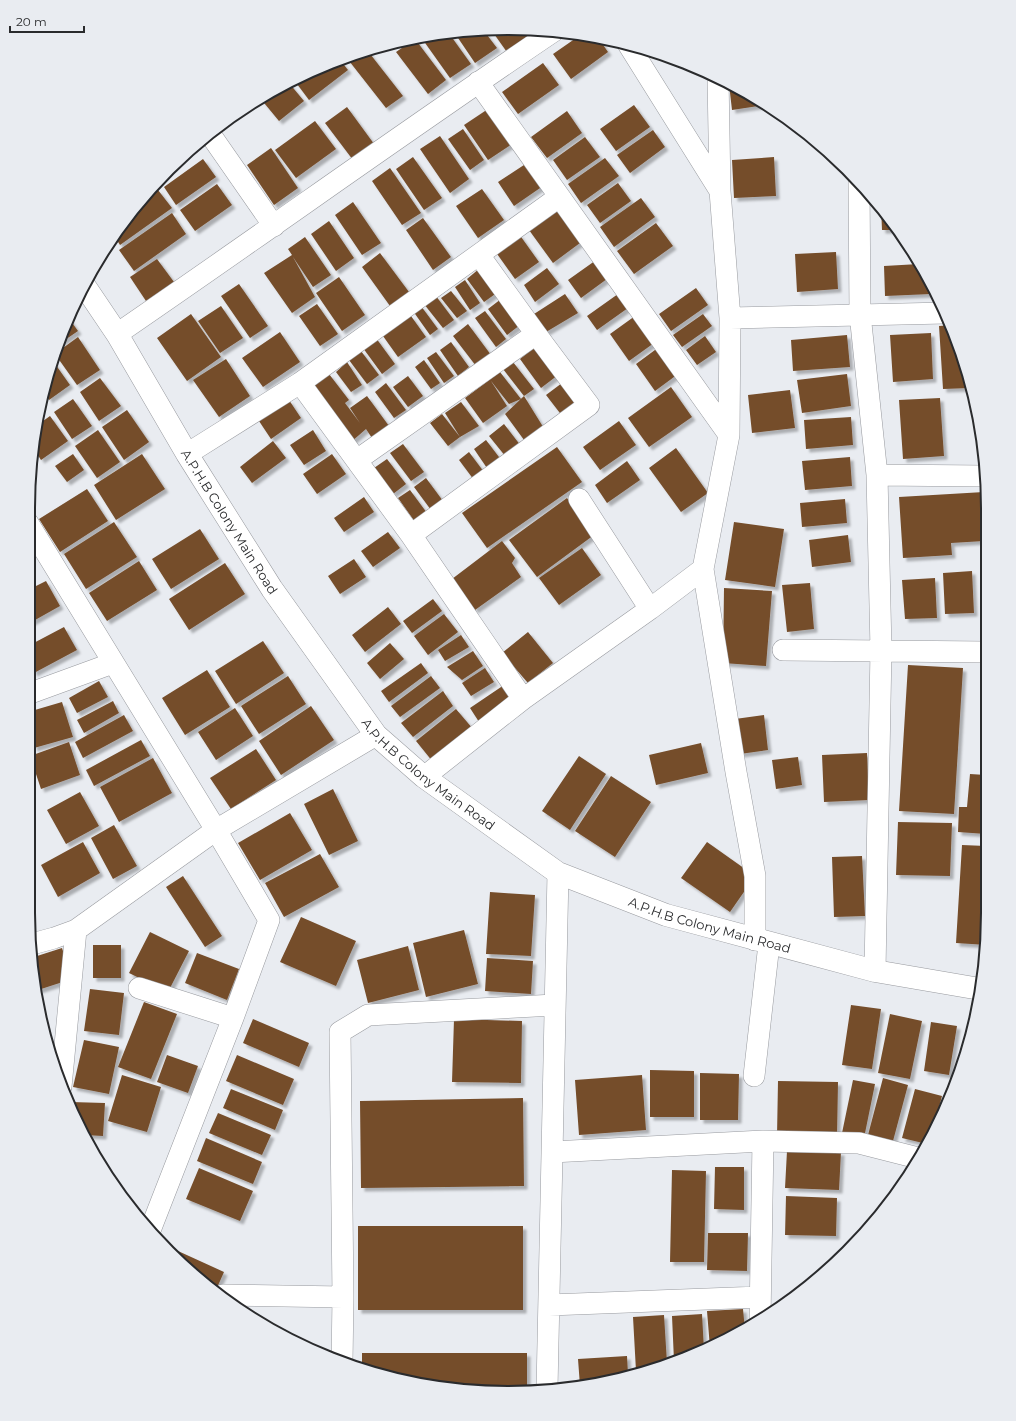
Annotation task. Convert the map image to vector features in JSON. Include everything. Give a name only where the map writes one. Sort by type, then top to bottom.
[{"type":"street","points":[[117,334],[274,226],[478,82],[546,37]]},
{"type":"street","points":[[633,52],[720,190]]},
{"type":"street","points":[[478,82],[729,435]]},
{"type":"street","points":[[718,85],[720,190],[730,318],[729,435],[703,569],[736,772],[755,876],[762,942],[754,1076]]},
{"type":"street","points":[[213,138],[274,226]]},
{"type":"street","points":[[859,191],[860,314],[877,475],[881,650],[875,971]]},
{"type":"street","points":[[187,454],[300,383],[559,197]]},
{"type":"street","points":[[411,535],[589,405],[479,255]]},
{"type":"street","name":"A.P.H.B Colony Main Road","points":[[88,291],[117,334],[187,454],[272,589],[376,735],[424,777],[558,873],[666,915],[762,942],[875,971],[975,988]]},
{"type":"street","points":[[730,318],[939,313]]},
{"type":"street","points":[[357,460],[536,334]]},
{"type":"street","points":[[300,383],[411,535],[523,699]]},
{"type":"street","points":[[877,475],[980,476]]},
{"type":"street","points":[[580,499],[650,609]]},
{"type":"street","points":[[35,535],[216,830],[269,920],[233,1018],[152,1225]]},
{"type":"street","points":[[424,777],[523,699],[650,609],[703,569]]},
{"type":"street","points":[[783,650],[981,652]]},
{"type":"street","points":[[35,691],[113,663]]},
{"type":"street","points":[[36,943],[76,930],[216,830],[376,735]]},
{"type":"street","points":[[547,1384],[558,873]]},
{"type":"street","points":[[62,1072],[76,930]]},
{"type":"street","points":[[139,988],[233,1018]]},
{"type":"street","points":[[342,1356],[343,1297],[340,1032],[368,1014],[554,1005]]},
{"type":"street","points":[[552,1152],[763,1141],[859,1143],[914,1157]]},
{"type":"street","points":[[760,1313],[763,1141]]},
{"type":"street","points":[[230,1295],[343,1297]]},
{"type":"street","points":[[549,1305],[760,1297]]},
{"type":"building","points":[[495,35],[533,36],[534,37],[509,55]]},
{"type":"building","points":[[488,36],[497,48],[475,63],[458,38]]},
{"type":"building","points":[[453,38],[471,64],[450,78],[425,43]]},
{"type":"building","points":[[574,40],[603,45],[608,52],[571,79],[553,54]]},
{"type":"building","points":[[418,44],[446,80],[428,94],[396,52],[403,47]]},
{"type":"building","points":[[371,55],[403,96],[386,108],[350,62]]},
{"type":"building","points":[[543,63],[559,85],[518,114],[502,92]]},
{"type":"building","points":[[344,65],[348,70],[309,100],[298,85]]},
{"type":"building","points":[[293,87],[304,101],[279,121],[264,103]]},
{"type":"building","points":[[730,91],[757,106],[732,110]]},
{"type":"building","points":[[634,105],[650,127],[616,151],[600,129]]},
{"type":"building","points":[[347,107],[377,148],[356,164],[325,123]]},
{"type":"building","points":[[488,109],[512,144],[488,160],[464,125]]},
{"type":"building","points":[[567,111],[582,133],[547,158],[531,137]]},
{"type":"building","points":[[315,121],[336,149],[296,178],[275,150]]},
{"type":"building","points":[[463,129],[484,160],[470,170],[448,139]]},
{"type":"building","points":[[653,130],[665,147],[630,173],[617,155]]},
{"type":"building","points":[[440,136],[469,179],[450,193],[420,149]]},
{"type":"building","points":[[585,137],[600,157],[567,180],[553,160]]},
{"type":"building","points":[[271,148],[298,188],[274,205],[247,165]]},
{"type":"building","points":[[413,157],[442,198],[424,210],[396,169]]},
{"type":"building","points":[[774,157],[776,196],[734,198],[732,160]]},
{"type":"building","points":[[605,158],[619,176],[581,203],[568,184]]},
{"type":"building","points":[[203,159],[216,177],[176,205],[164,187]]},
{"type":"building","points":[[527,163],[543,186],[514,206],[498,182]]},
{"type":"building","points":[[390,168],[421,213],[402,225],[372,181]]},
{"type":"building","points":[[618,183],[631,201],[600,223],[587,205]]},
{"type":"building","points":[[217,184],[232,205],[195,231],[180,210]]},
{"type":"building","points":[[482,189],[504,220],[478,238],[456,206]]},
{"type":"building","points":[[158,190],[172,208],[120,245],[118,241]]},
{"type":"building","points":[[641,198],[655,217],[614,247],[600,227]]},
{"type":"building","points":[[353,202],[381,243],[362,255],[335,215]]},
{"type":"building","points":[[557,210],[580,243],[553,263],[529,230]]},
{"type":"building","points":[[172,213],[186,234],[134,271],[119,250]]},
{"type":"building","points":[[423,218],[451,257],[433,270],[406,230]]},
{"type":"building","points":[[881,218],[890,230],[882,230]]},
{"type":"building","points":[[329,221],[354,258],[336,271],[311,234]]},
{"type":"building","points":[[656,223],[673,246],[634,274],[617,251]]},
{"type":"building","points":[[519,234],[539,262],[515,279],[495,251]]},
{"type":"building","points":[[305,237],[331,275],[313,287],[293,257],[315,297],[292,313],[264,273],[292,255],[288,249]]},
{"type":"building","points":[[836,252],[838,289],[797,292],[795,254]]},
{"type":"building","points":[[380,253],[409,292],[390,306],[362,267]]},
{"type":"building","points":[[599,258],[611,276],[581,298],[568,280]]},
{"type":"building","points":[[157,259],[174,282],[146,301],[130,277]]},
{"type":"building","points":[[913,264],[929,294],[885,296],[884,266]]},
{"type":"building","points":[[480,268],[498,292],[484,302],[467,279]]},
{"type":"building","points":[[547,268],[559,284],[535,302],[524,285]]},
{"type":"building","points":[[339,277],[365,315],[342,331],[316,293]]},
{"type":"building","points":[[465,280],[480,303],[470,310],[455,287]]},
{"type":"building","points":[[239,284],[268,326],[250,338],[221,296]]},
{"type":"building","points":[[696,288],[708,305],[671,331],[659,314]]},
{"type":"building","points":[[451,291],[467,311],[457,318],[441,298]]},
{"type":"building","points":[[565,294],[578,313],[546,332],[534,314]]},
{"type":"building","points":[[618,294],[628,308],[597,330],[587,316]]},
{"type":"building","points":[[436,296],[454,320],[443,328],[424,304]]},
{"type":"building","points":[[501,299],[520,325],[507,335],[488,309]]},
{"type":"building","points":[[317,304],[338,334],[320,346],[299,316]]},
{"type":"building","points":[[221,306],[243,338],[220,353],[198,321]]},
{"type":"building","points":[[421,306],[438,329],[430,335],[413,311]]},
{"type":"building","points":[[485,311],[506,339],[496,347],[475,318]]},
{"type":"building","points":[[191,314],[221,357],[187,381],[157,338]]},
{"type":"building","points":[[703,314],[712,326],[682,347],[673,335]]},
{"type":"building","points":[[411,316],[426,337],[398,357],[383,336]]},
{"type":"building","points":[[635,316],[654,343],[629,361],[610,334]]},
{"type":"building","points":[[73,323],[78,331],[66,339]]},
{"type":"building","points":[[468,324],[491,355],[476,366],[453,336]]},
{"type":"building","points":[[939,326],[944,326],[945,327],[956,356],[965,388],[943,389]]},
{"type":"building","points":[[280,332],[300,362],[263,387],[242,358]]},
{"type":"building","points":[[931,333],[933,379],[893,382],[890,335]]},
{"type":"building","points":[[847,335],[850,367],[793,371],[791,340]]},
{"type":"building","points":[[705,336],[716,352],[697,365],[686,350]]},
{"type":"building","points":[[78,337],[100,370],[77,385],[59,360],[63,348]]},
{"type":"building","points":[[376,338],[395,364],[382,374],[363,348]]},
{"type":"building","points":[[451,342],[469,367],[458,376],[440,350]]},
{"type":"building","points":[[536,346],[558,375],[541,388],[520,359]]},
{"type":"building","points":[[659,347],[678,374],[655,391],[636,364]]},
{"type":"building","points":[[361,351],[379,375],[367,384],[349,360]]},
{"type":"building","points":[[436,352],[454,376],[444,383],[427,358]]},
{"type":"building","points":[[226,359],[250,396],[219,417],[193,380]]},
{"type":"building","points":[[424,360],[440,383],[431,389],[415,367]]},
{"type":"building","points":[[347,362],[362,385],[351,392],[336,372]]},
{"type":"building","points":[[513,362],[534,389],[524,396],[503,369]]},
{"type":"building","points":[[57,366],[70,385],[49,400],[51,386]]},
{"type":"building","points":[[500,372],[521,399],[509,404],[491,381],[507,406],[483,423],[465,398]]},
{"type":"building","points":[[329,374],[349,400],[345,403],[360,423],[350,408],[367,396],[389,426],[372,438],[366,429],[351,442],[312,387]]},
{"type":"building","points":[[847,374],[851,406],[802,413],[797,380]]},
{"type":"building","points":[[408,376],[423,396],[408,407],[393,387]]},
{"type":"building","points":[[100,378],[121,406],[99,421],[80,392]]},
{"type":"building","points":[[386,383],[406,410],[394,418],[375,392]]},
{"type":"building","points":[[562,383],[578,405],[563,417],[546,395]]},
{"type":"building","points":[[671,387],[692,417],[649,447],[628,418]]},
{"type":"building","points":[[790,390],[795,428],[752,433],[748,395]]},
{"type":"building","points":[[524,396],[545,430],[527,444],[505,414]]},
{"type":"building","points":[[940,398],[944,456],[903,459],[899,400]]},
{"type":"building","points":[[73,399],[92,426],[72,439],[54,412]]},
{"type":"building","points":[[289,400],[301,418],[271,439],[259,421]]},
{"type":"building","points":[[461,402],[479,426],[460,437],[445,413]]},
{"type":"building","points":[[127,410],[149,442],[124,460],[102,427]]},
{"type":"building","points":[[442,414],[460,437],[448,446],[430,423]]},
{"type":"building","points":[[50,416],[68,441],[41,460],[38,455],[43,421]]},
{"type":"building","points":[[851,417],[853,445],[806,449],[804,420]]},
{"type":"building","points":[[619,421],[636,445],[600,470],[583,447]]},
{"type":"building","points":[[504,424],[521,446],[506,457],[489,436]]},
{"type":"building","points":[[98,430],[120,462],[97,478],[75,446]]},
{"type":"building","points":[[313,430],[326,451],[304,465],[290,445]]},
{"type":"building","points":[[486,440],[502,461],[489,471],[474,449]]},
{"type":"building","points":[[273,441],[286,458],[252,483],[240,467]]},
{"type":"building","points":[[403,444],[424,472],[411,481],[390,453]]},
{"type":"building","points":[[557,447],[582,482],[487,548],[462,513]]},
{"type":"building","points":[[676,448],[708,493],[681,512],[649,468]]},
{"type":"building","points":[[469,452],[484,472],[474,480],[459,460]]},
{"type":"building","points":[[73,454],[84,470],[67,482],[55,466]]},
{"type":"building","points":[[142,454],[165,489],[116,520],[94,485]]},
{"type":"building","points":[[332,454],[346,474],[317,494],[303,474]]},
{"type":"building","points":[[850,457],[852,486],[805,490],[802,461]]},
{"type":"building","points":[[387,459],[406,484],[393,494],[374,468]]},
{"type":"building","points":[[627,461],[640,480],[607,503],[595,485]]},
{"type":"building","points":[[426,478],[443,501],[431,510],[414,487]]},
{"type":"building","points":[[87,489],[108,521],[60,552],[39,519]]},
{"type":"building","points":[[410,490],[427,513],[415,522],[398,498]]},
{"type":"building","points":[[980,492],[981,541],[951,543],[952,555],[903,558],[899,497]]},
{"type":"building","points":[[364,497],[374,512],[344,532],[334,518]]},
{"type":"building","points":[[567,498],[594,535],[537,577],[509,540]]},
{"type":"building","points":[[845,499],[847,523],[802,527],[800,503]]},
{"type":"building","points":[[114,522],[137,557],[86,589],[64,554]]},
{"type":"building","points":[[734,522],[784,529],[775,587],[725,580]]},
{"type":"building","points":[[200,529],[219,559],[171,589],[152,559]]},
{"type":"building","points":[[388,532],[400,548],[373,567],[361,551]]},
{"type":"building","points":[[848,535],[851,562],[812,567],[809,540]]},
{"type":"building","points":[[502,541],[515,558],[512,563],[521,577],[475,610],[452,579]]},
{"type":"building","points":[[582,548],[601,575],[559,605],[539,578]]},
{"type":"building","points":[[354,559],[366,577],[340,594],[328,576]]},
{"type":"building","points":[[139,561],[157,590],[107,621],[89,593]]},
{"type":"building","points":[[225,563],[245,594],[189,630],[169,599]]},
{"type":"building","points":[[972,571],[974,613],[945,614],[943,573]]},
{"type":"building","points":[[935,578],[937,618],[905,619],[902,580]]},
{"type":"building","points":[[46,581],[60,606],[35,620],[35,586]]},
{"type":"building","points":[[810,583],[814,629],[787,632],[782,585]]},
{"type":"building","points":[[724,588],[772,591],[766,666],[723,663]]},
{"type":"building","points":[[433,599],[442,611],[412,633],[403,621]]},
{"type":"building","points":[[388,607],[401,624],[365,652],[352,635]]},
{"type":"building","points":[[444,614],[458,632],[428,655],[414,636]]},
{"type":"building","points":[[64,627],[77,650],[35,672],[35,642]]},
{"type":"building","points":[[528,632],[553,663],[528,683],[502,653]]},
{"type":"building","points":[[461,635],[469,647],[445,661],[438,650]]},
{"type":"building","points":[[263,641],[284,673],[236,704],[215,671]]},
{"type":"building","points":[[390,643],[404,659],[380,679],[367,663]]},
{"type":"building","points":[[473,651],[483,666],[462,680],[447,667]]},
{"type":"building","points":[[421,663],[428,673],[389,702],[381,691]]},
{"type":"building","points":[[908,665],[963,668],[954,814],[899,811]]},
{"type":"building","points":[[485,668],[494,682],[471,696],[462,683]]},
{"type":"building","points":[[207,670],[230,707],[185,735],[162,698]]},
{"type":"building","points":[[288,676],[306,704],[259,734],[241,706]]},
{"type":"building","points":[[431,676],[440,688],[400,717],[391,706]]},
{"type":"building","points":[[99,681],[108,697],[77,713],[69,698]]},
{"type":"building","points":[[504,685],[515,702],[481,725],[470,708]]},
{"type":"building","points":[[443,691],[453,706],[413,737],[401,723]]},
{"type":"building","points":[[113,701],[119,713],[84,733],[77,720]]},
{"type":"building","points":[[62,702],[73,737],[35,748],[35,710]]},
{"type":"building","points":[[311,706],[334,740],[281,775],[259,741]]},
{"type":"building","points":[[235,708],[253,736],[216,760],[198,732]]},
{"type":"building","points":[[456,709],[473,729],[433,762],[416,741]]},
{"type":"building","points":[[124,715],[133,731],[83,758],[75,742]]},
{"type":"building","points":[[764,715],[768,750],[740,754],[735,719]]},
{"type":"building","points":[[141,740],[150,756],[94,786],[86,770]]},
{"type":"building","points":[[69,742],[80,775],[41,789],[35,771],[35,754]]},
{"type":"building","points":[[701,743],[708,773],[656,785],[649,755]]},
{"type":"building","points":[[256,749],[276,780],[231,809],[210,778]]},
{"type":"building","points":[[867,753],[869,800],[824,802],[822,755]]},
{"type":"building","points":[[579,756],[606,774],[570,830],[542,811]]},
{"type":"building","points":[[798,757],[802,785],[776,789],[772,760]]},
{"type":"building","points":[[153,758],[172,793],[119,822],[100,787]]},
{"type":"building","points":[[970,774],[981,775],[981,834],[958,832],[959,807],[967,807]]},
{"type":"building","points":[[611,776],[651,802],[615,857],[575,831]]},
{"type":"building","points":[[333,789],[358,841],[329,855],[304,804]]},
{"type":"building","points":[[80,792],[99,826],[66,844],[47,810]]},
{"type":"building","points":[[290,813],[312,850],[260,880],[238,843]]},
{"type":"building","points":[[898,822],[952,823],[950,876],[896,875]]},
{"type":"building","points":[[114,825],[137,866],[113,879],[91,838]]},
{"type":"building","points":[[83,842],[100,873],[58,897],[41,865]]},
{"type":"building","points":[[707,842],[755,876],[730,912],[681,878]]},
{"type":"building","points":[[962,845],[981,846],[980,945],[956,943]]},
{"type":"building","points":[[320,854],[339,887],[284,917],[265,883]]},
{"type":"building","points":[[862,856],[865,916],[834,917],[832,857]]},
{"type":"building","points":[[183,876],[222,936],[205,947],[166,887]]},
{"type":"building","points":[[490,892],[535,895],[531,956],[486,954]]},
{"type":"building","points":[[301,917],[356,941],[336,986],[280,962]]},
{"type":"building","points":[[464,930],[478,984],[426,997],[413,943]]},
{"type":"building","points":[[150,932],[189,951],[168,992],[129,973]]},
{"type":"building","points":[[93,945],[121,945],[121,978],[93,978]]},
{"type":"building","points":[[408,946],[419,990],[368,1003],[357,960]]},
{"type":"building","points":[[62,948],[72,979],[41,989],[37,956]]},
{"type":"building","points":[[197,953],[239,969],[227,1000],[185,983]]},
{"type":"building","points":[[487,958],[533,961],[531,994],[485,991]]},
{"type":"building","points":[[90,989],[124,993],[119,1035],[84,1031]]},
{"type":"building","points":[[144,1002],[177,1014],[151,1079],[118,1067]]},
{"type":"building","points":[[851,1005],[881,1009],[872,1069],[842,1065]]},
{"type":"building","points":[[890,1014],[922,1021],[910,1079],[878,1073]]},
{"type":"building","points":[[253,1019],[309,1043],[299,1067],[243,1043]]},
{"type":"building","points":[[454,1019],[522,1021],[521,1083],[452,1082]]},
{"type":"building","points":[[931,1022],[957,1026],[949,1075],[924,1071]]},
{"type":"building","points":[[84,1040],[119,1047],[109,1094],[73,1087]]},
{"type":"building","points":[[167,1055],[198,1066],[188,1093],[157,1082]]},
{"type":"building","points":[[237,1055],[294,1079],[283,1105],[226,1081]]},
{"type":"building","points":[[650,1070],[694,1071],[694,1117],[650,1117]]},
{"type":"building","points":[[700,1073],[739,1074],[738,1120],[700,1120]]},
{"type":"building","points":[[122,1075],[161,1087],[147,1132],[108,1121]]},
{"type":"building","points":[[642,1075],[646,1130],[579,1135],[575,1080]]},
{"type":"building","points":[[883,1078],[908,1085],[893,1141],[868,1135]]},
{"type":"building","points":[[853,1080],[875,1084],[864,1138],[842,1133]]},
{"type":"building","points":[[778,1081],[838,1082],[837,1137],[777,1136]]},
{"type":"building","points":[[231,1089],[283,1110],[275,1130],[223,1108]]},
{"type":"building","points":[[915,1089],[942,1096],[939,1107],[922,1143],[902,1138]]},
{"type":"building","points":[[523,1098],[524,1186],[361,1188],[360,1101]]},
{"type":"building","points":[[75,1102],[105,1103],[103,1136],[91,1135]]},
{"type":"building","points":[[218,1113],[271,1135],[262,1155],[209,1133]]},
{"type":"building","points":[[206,1138],[262,1162],[253,1184],[197,1161]]},
{"type":"building","points":[[787,1151],[841,1152],[839,1190],[785,1188]]},
{"type":"building","points":[[715,1167],[744,1167],[744,1210],[714,1209]]},
{"type":"building","points":[[199,1168],[253,1191],[240,1221],[186,1199]]},
{"type":"building","points":[[672,1170],[706,1171],[704,1262],[670,1262]]},
{"type":"building","points":[[786,1196],[837,1198],[836,1236],[785,1235]]},
{"type":"building","points":[[358,1226],[523,1226],[523,1310],[358,1310]]},
{"type":"building","points":[[708,1233],[748,1233],[747,1271],[707,1270]]},
{"type":"building","points":[[178,1251],[224,1272],[218,1286],[196,1269]]},
{"type":"building","points":[[743,1309],[744,1323],[709,1341],[707,1311]]},
{"type":"building","points":[[702,1314],[704,1343],[674,1356],[672,1316]]},
{"type":"building","points":[[664,1315],[667,1358],[636,1368],[633,1317]]},
{"type":"building","points":[[362,1353],[527,1353],[527,1385],[477,1385],[446,1382],[416,1377],[362,1363]]},
{"type":"building","points":[[627,1356],[628,1371],[580,1380],[578,1359]]}]
